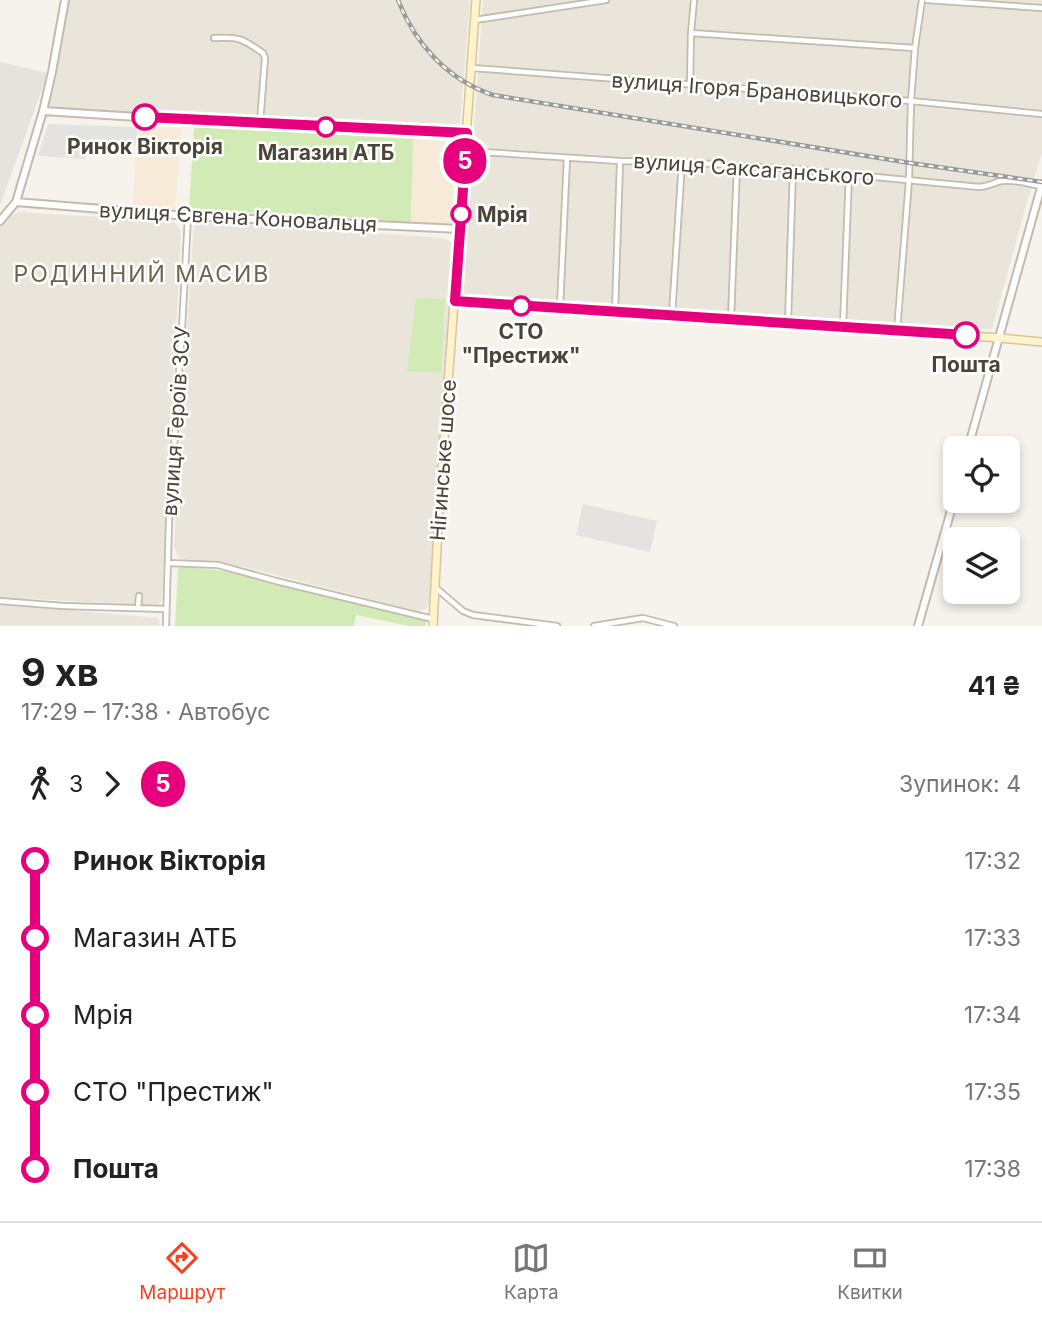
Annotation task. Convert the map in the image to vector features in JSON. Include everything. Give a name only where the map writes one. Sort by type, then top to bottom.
[{"type":"main road","name":"Нігинське шосе","points":[[433,623],[476,0]]},
{"type":"main road","points":[[455,301],[1042,342]]},
{"type":"street","points":[[0,221],[16,202],[43,111],[65,0]]},
{"type":"street","points":[[475,20],[606,0]]},
{"type":"street","points":[[690,85],[694,0]]},
{"type":"street","points":[[897,331],[909,180],[915,48],[925,0],[1042,8]]},
{"type":"street","points":[[691,33],[915,48]]},
{"type":"street","points":[[214,38],[237,37],[264,52],[260,123]]},
{"type":"street","name":"вулиця Ігоря Брановицького","points":[[471,68],[1042,114]]},
{"type":"street","points":[[43,111],[467,133]]},
{"type":"street","name":"вулиця Саксаганського","points":[[466,151],[793,169],[984,187],[1002,181],[1042,185]]},
{"type":"street","points":[[560,308],[567,158]]},
{"type":"street","points":[[615,312],[620,160]]},
{"type":"street","points":[[672,316],[682,162]]},
{"type":"street","points":[[731,319],[737,166]]},
{"type":"street","points":[[788,323],[793,169]]},
{"type":"street","points":[[843,327],[849,174]]},
{"type":"street","points":[[971,436],[1042,185]]},
{"type":"street","name":"вулиця Євгена Коновальця","points":[[16,202],[188,216],[460,229]]},
{"type":"street","name":"вулиця Героїв ЗСУ","points":[[166,626],[167,563],[188,216]]},
{"type":"street","points":[[918,626],[950,513]]},
{"type":"street","points":[[167,563],[218,565],[433,623]]},
{"type":"street","points":[[436,587],[463,611],[473,615],[557,626]]},
{"type":"street","points":[[138,608],[139,596]]},
{"type":"street","points":[[0,601],[166,609]]},
{"type":"street","points":[[594,626],[643,618],[674,626]]},
{"type":"shaded area","points":[[70,0],[470,0],[460,123],[453,130],[51,109],[47,105]]},
{"type":"shaded area","points":[[483,0],[1042,0],[1042,153],[992,329],[612,310],[462,295]]},
{"type":"shaded area","points":[[0,62],[48,73],[0,205]]},
{"type":"shaded area","points":[[48,124],[137,127],[137,145],[86,143],[85,159],[38,156]]},
{"type":"shaded area","points":[[137,127],[181,128],[175,209],[133,206]]},
{"type":"shaded area","points":[[413,139],[457,143],[450,224],[411,222]]},
{"type":"shaded area","points":[[18,212],[165,221],[175,223],[181,230],[162,599],[157,606],[0,597],[0,225]]},
{"type":"shaded area","points":[[197,222],[442,238],[452,245],[440,460],[430,601],[427,608],[418,611],[240,566],[186,561],[178,557],[174,546],[193,232]]},
{"type":"shaded area","points":[[583,504],[657,521],[650,552],[576,535]]},
{"type":"shaded area","points":[[0,604],[158,618],[160,626],[0,626]]},
{"type":"green space","points":[[194,127],[413,139],[411,222],[189,209]]},
{"type":"green space","points":[[416,298],[445,299],[441,373],[407,371]]},
{"type":"green space","points":[[178,568],[224,571],[426,620],[426,626],[410,626],[356,615],[354,626],[175,626]]},
{"type":"railway","points":[[398,0],[414,31],[435,58],[462,80],[493,95],[1042,182]]},
{"type":"bus line","name":"5","points":[[145,117],[467,133],[455,301],[966,335]]},
{"type":"place","name":"Ринок Вікторія","points":[[145,117]]},
{"type":"place","name":"Магазин АТБ","points":[[326,127]]},
{"type":"place","name":"Мрія","points":[[461,214]]},
{"type":"place","name":"СТО \"Престиж\"","points":[[521,306]]},
{"type":"place","name":"Пошта","points":[[966,335]]},
{"type":"district","name":"РОДИННИЙ МАСИВ","points":[[142,274]]}]
